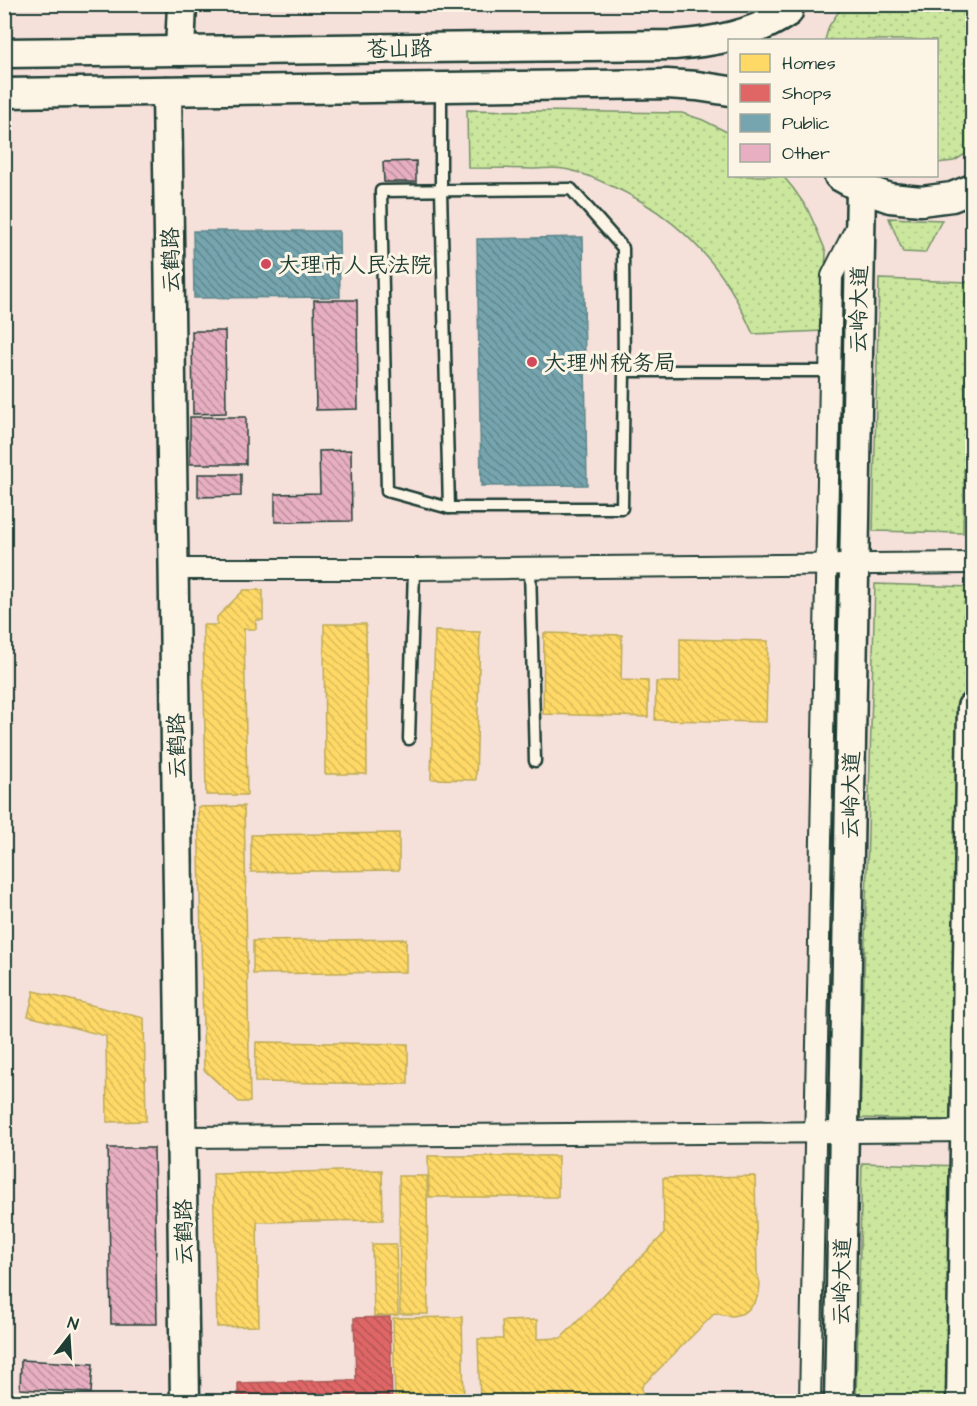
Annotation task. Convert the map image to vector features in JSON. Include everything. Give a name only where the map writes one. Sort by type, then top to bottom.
[{"type":"street","points":[[180,51],[182,4]]},
{"type":"street","points":[[782,39],[789,8]]},
{"type":"street","name":"苍山路","points":[[4,53],[674,45],[707,42],[740,35],[768,24],[789,8]]},
{"type":"street","name":"苍山路","points":[[4,93],[675,84],[728,91]]},
{"type":"street","name":"云鹤路","points":[[167,91],[185,1401]]},
{"type":"street","points":[[850,182],[890,198],[921,201],[952,197],[972,189]]},
{"type":"street","name":"云岭大道","points":[[838,1401],[843,1132],[840,565],[860,221],[850,182]]},
{"type":"street","points":[[810,1401],[816,1133],[840,565],[830,371],[832,276],[860,221]]},
{"type":"street","points":[[174,569],[414,569],[972,563]]},
{"type":"street","points":[[961,1401],[969,1131],[972,707]]},
{"type":"street","points":[[182,1137],[969,1131]]},
{"type":"lane","points":[[441,86],[441,190],[449,508]]},
{"type":"lane","points":[[571,189],[623,248],[622,508],[449,508],[387,491],[381,191],[441,190],[571,189]]},
{"type":"lane","points":[[624,371],[830,371]]},
{"type":"lane","points":[[530,568],[535,761]]},
{"type":"lane","points":[[409,739],[414,569]]},
{"type":"green space","points":[[843,5],[972,5],[972,150],[954,161],[938,163],[938,39],[825,39],[829,26]]},
{"type":"green space","points":[[467,110],[682,113],[703,120],[728,132],[728,177],[784,177],[807,208],[826,252],[823,331],[753,334],[726,282],[702,251],[674,224],[625,192],[581,173],[560,168],[468,168]]},
{"type":"green space","points":[[889,218],[942,220],[925,253],[903,252]]},
{"type":"green space","points":[[879,279],[969,282],[963,533],[873,531]]},
{"type":"green space","points":[[875,584],[972,587],[960,1121],[860,1118]]},
{"type":"green space","points":[[862,1163],[962,1166],[956,1401],[856,1402]]},
{"type":"building: Homes","points":[[244,590],[263,590],[263,620],[256,620],[256,629],[244,629],[247,795],[206,795],[203,625],[217,625],[217,617]]},
{"type":"building: Homes","points":[[324,624],[366,624],[367,774],[325,774]]},
{"type":"building: Homes","points":[[435,631],[480,632],[476,780],[431,779]]},
{"type":"building: Homes","points":[[544,633],[622,635],[621,680],[648,681],[648,717],[543,714]]},
{"type":"building: Homes","points":[[680,639],[768,641],[766,722],[655,720],[656,682],[680,682]]},
{"type":"building: Homes","points":[[244,806],[250,1102],[239,1102],[204,1070],[198,807]]},
{"type":"building: Homes","points":[[399,833],[399,870],[251,872],[251,835]]},
{"type":"building: Homes","points":[[406,939],[406,972],[253,974],[253,941]]},
{"type":"building: Homes","points":[[34,991],[144,1018],[146,1121],[107,1122],[106,1036],[28,1016]]},
{"type":"building: Homes","points":[[256,1042],[408,1044],[408,1084],[255,1082]]},
{"type":"building: Homes","points":[[428,1156],[558,1156],[558,1197],[429,1197]]},
{"type":"building: Homes","points":[[382,1170],[383,1220],[257,1222],[259,1326],[217,1327],[213,1174]]},
{"type":"building: Homes","points":[[399,1176],[427,1176],[428,1314],[400,1314]]},
{"type":"building: Homes","points":[[755,1176],[757,1273],[760,1283],[755,1302],[741,1314],[732,1316],[715,1313],[642,1386],[642,1402],[480,1402],[478,1339],[503,1339],[502,1321],[537,1320],[537,1339],[561,1338],[664,1234],[663,1178]]},
{"type":"building: Homes","points":[[372,1244],[396,1244],[398,1315],[374,1316]]},
{"type":"building: Homes","points":[[462,1317],[464,1402],[395,1402],[393,1318]]},
{"type":"building: Shops","points":[[390,1317],[392,1402],[238,1402],[238,1383],[356,1380],[354,1318]]},
{"type":"building: Public","name":"大理市人民法院","points":[[193,231],[339,231],[340,297],[194,298]]},
{"type":"building: Public","name":"大理州税务局","points":[[583,237],[587,485],[481,486],[477,239]]},
{"type":"building: Other","points":[[416,161],[416,182],[384,182],[383,162]]},
{"type":"building: Other","points":[[314,300],[357,300],[358,409],[316,410]]},
{"type":"building: Other","points":[[192,331],[225,331],[226,413],[193,414]]},
{"type":"building: Other","points":[[190,417],[246,417],[246,464],[190,464]]},
{"type":"building: Other","points":[[351,450],[352,521],[275,522],[275,494],[320,493],[319,451]]},
{"type":"building: Other","points":[[198,474],[241,474],[241,496],[198,497]]},
{"type":"building: Other","points":[[108,1148],[154,1148],[157,1324],[111,1324]]},
{"type":"building: Other","points":[[21,1360],[93,1364],[91,1393],[20,1389]]},
{"type":"place","name":"大理市人民法院","points":[[266,264]]},
{"type":"place","name":"大理州税务局","points":[[532,362]]}]
